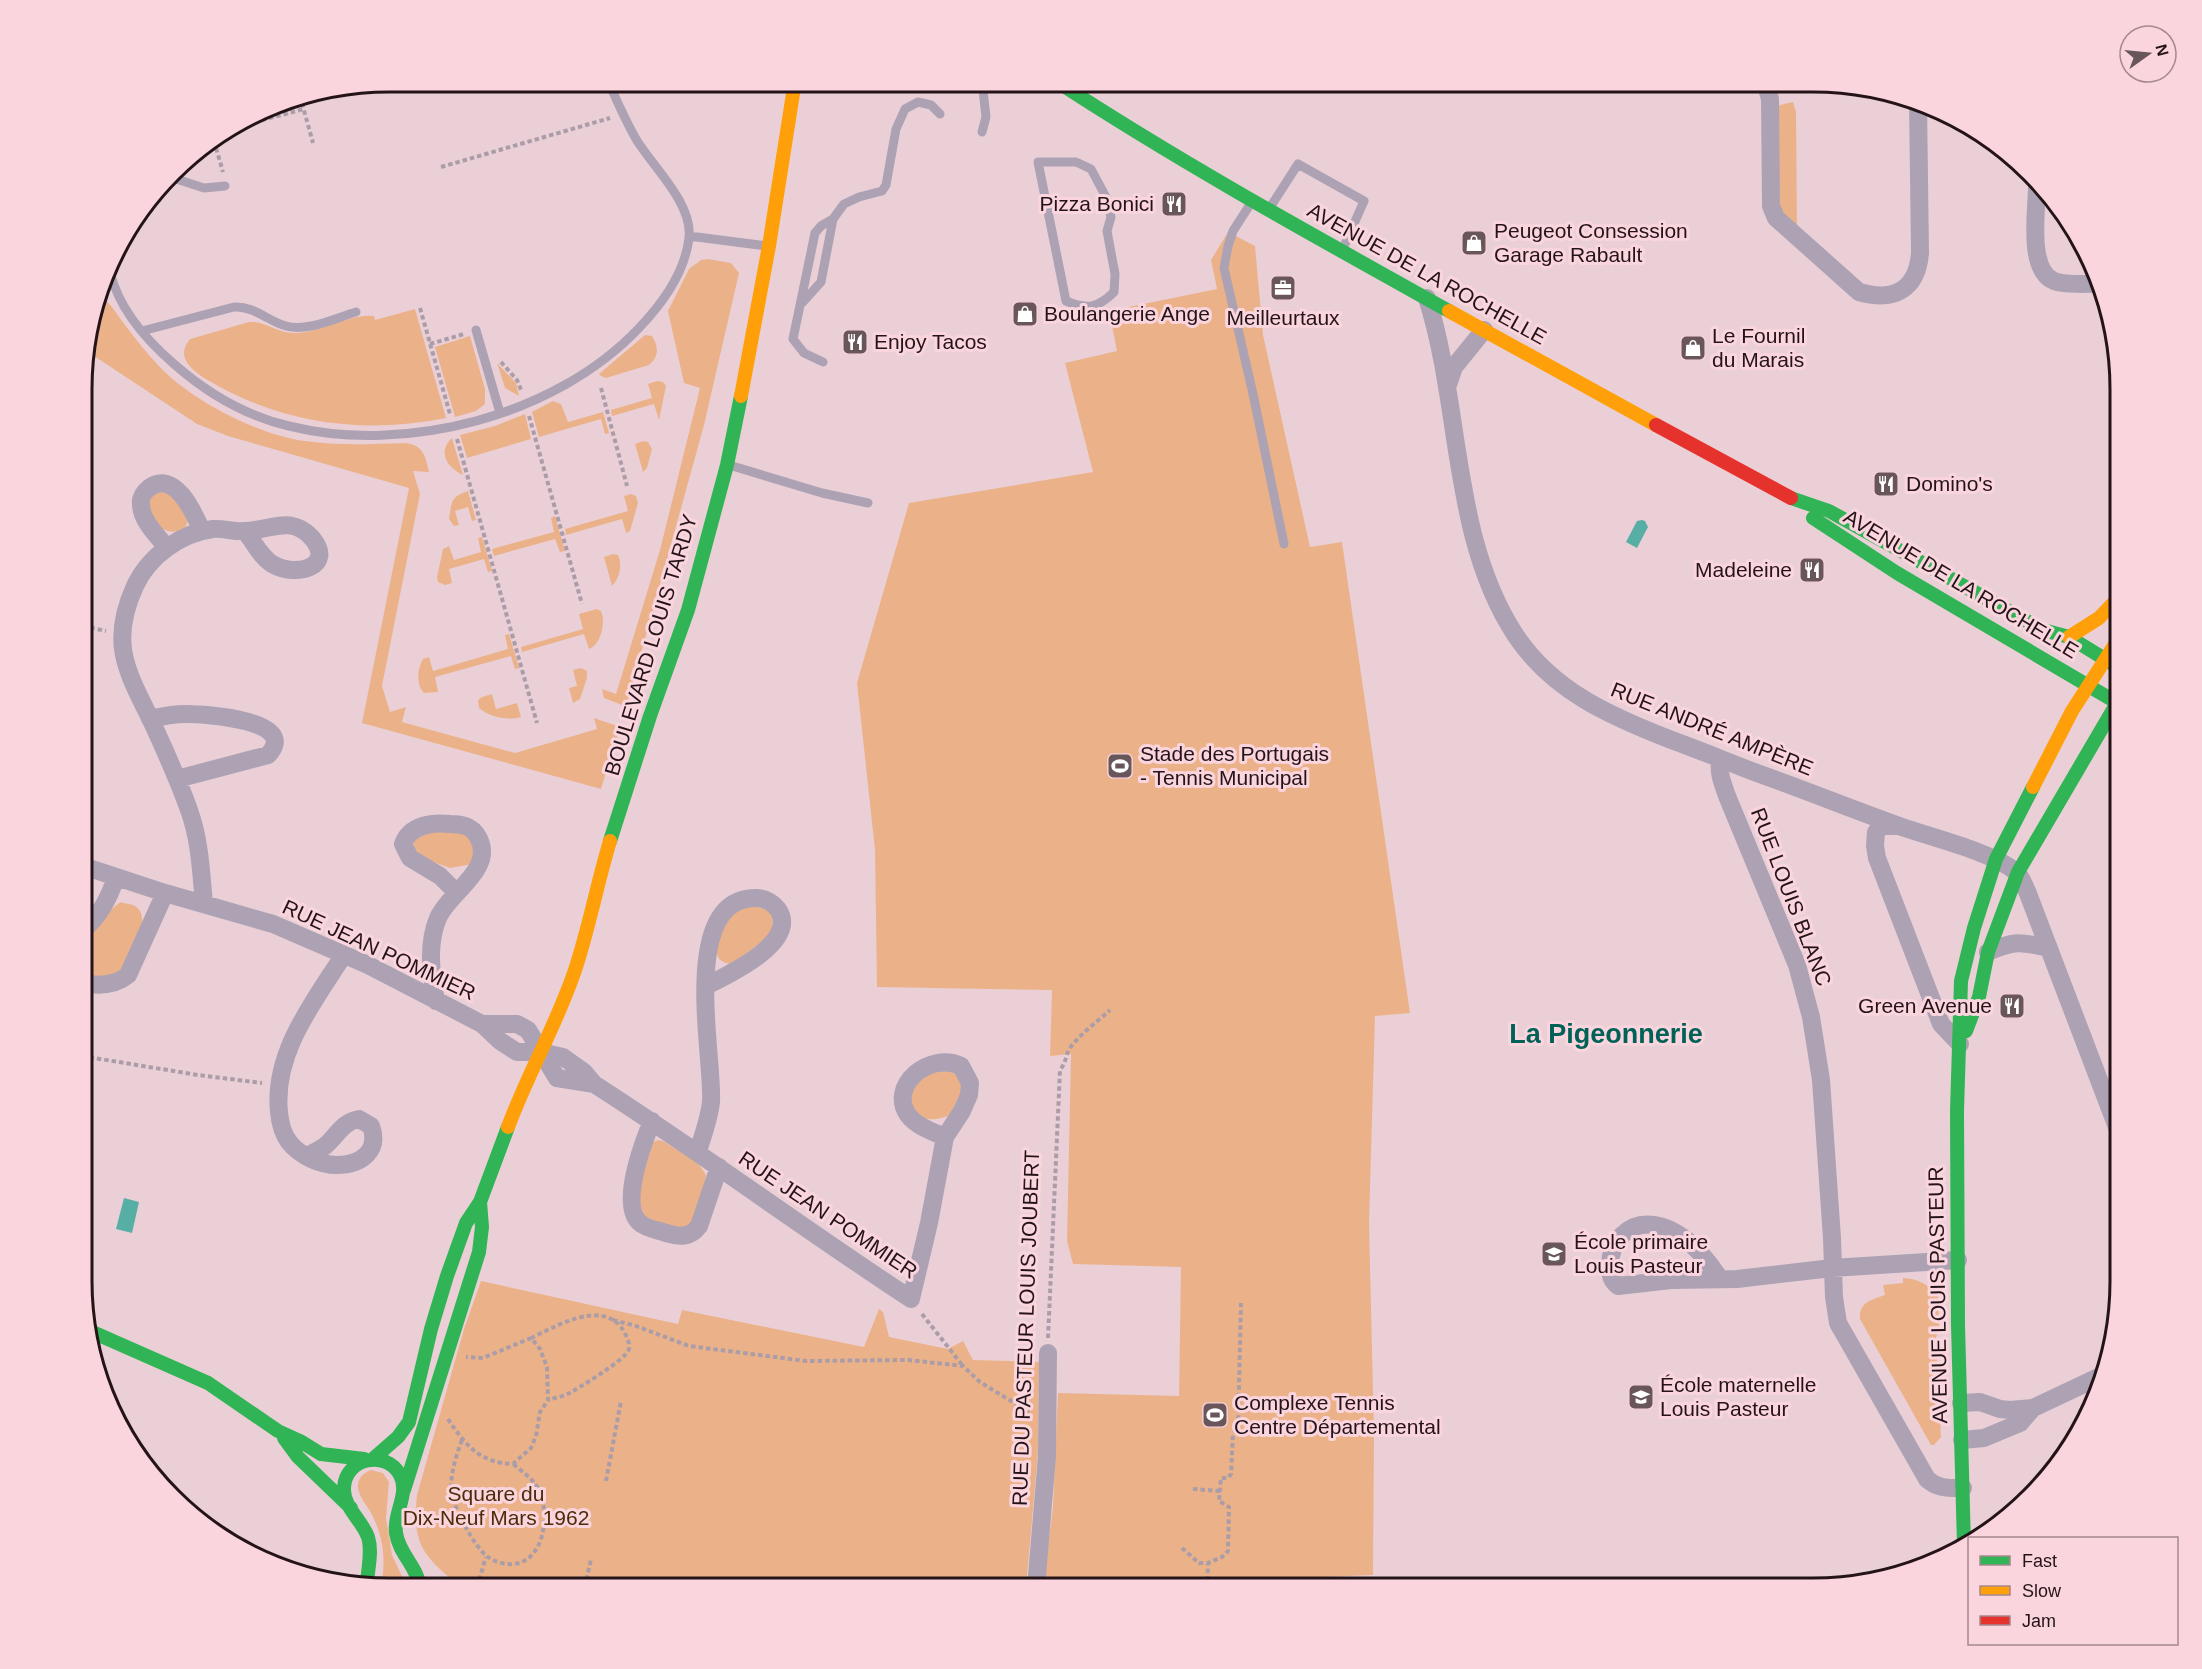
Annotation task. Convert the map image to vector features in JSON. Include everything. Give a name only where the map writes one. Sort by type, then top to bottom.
[{"type":"main road","name":"BOULEVARD LOUIS TARDY","points":[[351,1508],[344,1489],[349,1471],[398,1437],[409,1422],[431,1329],[447,1276],[466,1223],[480,1202],[522,1089],[542,1052],[574,970],[598,880],[646,729],[688,610],[727,465],[769,246],[793,91]]},
{"type":"main road","name":"AVENUE DE LA ROCHELLE","points":[[1071,91],[1131,130],[1252,201],[1783,495],[1824,527],[1897,573],[2110,696]]},
{"type":"main road","name":"AVENUE DE LA ROCHELLE","points":[[1783,495],[1829,511],[2043,630],[2070,638],[2110,662]]},
{"type":"main road","points":[[2070,638],[2099,618],[2110,606]]},
{"type":"main road","name":"AVENUE LOUIS PASTEUR","points":[[1964,1537],[1957,1112],[1961,981],[1976,919],[1996,859],[2072,711],[2110,652]]},
{"type":"main road","name":"AVENUE LOUIS PASTEUR","points":[[1960,1044],[1979,997],[1988,952],[2018,873],[2110,715]]},
{"type":"main road","name":"BOULEVARD LOUIS TARDY","points":[[421,1578],[401,1549],[396,1536],[395,1523],[479,1252],[482,1227],[480,1202]]},
{"type":"main road","points":[[96,1334],[208,1383],[278,1431],[321,1454],[391,1463],[398,1471],[404,1490]]},
{"type":"main road","points":[[278,1431],[298,1457],[351,1508],[365,1529],[369,1541],[367,1577]]},
{"type":"street","points":[[1768,91],[1771,206],[1776,218],[1859,292],[1870,295],[1897,292],[1909,287],[1918,270],[1920,253],[1918,111]]},
{"type":"street","points":[[2037,193],[2037,258],[2044,274],[2056,282],[2091,283]]},
{"type":"street","name":"RUE ANDRÉ AMPÈRE","points":[[1427,298],[1440,342],[1476,549],[1493,595],[1517,638],[1537,662],[1560,684],[1592,705],[1629,724],[1900,826],[1996,859],[2018,873]]},
{"type":"street","points":[[1447,390],[1449,377],[1454,367],[1484,330]]},
{"type":"street","points":[[166,548],[143,513],[142,495],[149,488],[164,483],[172,486],[181,494],[195,515],[202,531]]},
{"type":"street","points":[[204,903],[198,840],[177,779],[127,669],[121,635],[129,600],[138,580],[151,562],[166,548],[202,531],[214,529],[244,531]]},
{"type":"street","points":[[150,719],[187,714],[220,716],[258,724],[271,734],[274,742],[268,755],[177,779]]},
{"type":"street","name":"RUE LOUIS BLANC","points":[[1721,759],[1720,774],[1727,796],[1797,965],[1811,1017],[1821,1080],[1832,1268],[1838,1323],[1927,1479],[1934,1486],[1963,1488]]},
{"type":"street","points":[[1865,812],[1874,836],[1877,858],[1941,1024],[1960,1044]]},
{"type":"street","points":[[436,1001],[431,977],[433,934],[438,918],[456,892],[477,870],[482,860],[481,842],[468,827],[459,824],[438,823],[411,832],[403,844],[410,858],[440,876],[456,892]]},
{"type":"street","points":[[1874,836],[1882,826],[1900,826]]},
{"type":"street","name":"RUE JEAN POMMIER","points":[[91,869],[273,924],[368,965],[482,1024],[516,1052],[542,1052]]},
{"type":"street","points":[[2018,873],[2110,1109]]},
{"type":"street","points":[[91,924],[110,896],[117,877]]},
{"type":"street","points":[[91,985],[122,981],[128,975],[165,893]]},
{"type":"street","points":[[698,1151],[711,1102],[705,1017],[707,953],[711,935],[725,912],[734,905],[756,898],[768,900],[777,907],[782,918],[781,927],[773,942],[744,966],[706,986]]},
{"type":"street","points":[[1988,952],[2010,943],[2028,943],[2049,948]]},
{"type":"street","points":[[307,1156],[296,1150],[287,1139],[280,1123],[279,1084],[283,1063],[291,1042],[343,956]]},
{"type":"street","name":"RUE JEAN POMMIER","points":[[482,1024],[517,1024],[528,1030],[556,1078],[594,1084],[698,1151],[911,1299]]},
{"type":"street","name":"RUE JEAN POMMIER","points":[[652,1121],[635,1174],[631,1199],[631,1209],[640,1223],[646,1227],[678,1236],[694,1232],[699,1226],[719,1167]]},
{"type":"street","points":[[911,1299],[929,1223],[945,1137]]},
{"type":"street","points":[[1720,1279],[1696,1248],[1670,1230],[1660,1227],[1641,1225],[1632,1229],[1615,1241],[1611,1250],[1610,1276],[1618,1286],[1671,1280],[1737,1279],[1832,1268],[1958,1260]]},
{"type":"street","name":"RUE DU PASTEUR LOUIS JOUBERT","points":[[1037,1578],[1047,1456],[1048,1353]]},
{"type":"street","points":[[1961,1403],[1980,1402],[2010,1410],[2033,1408],[2094,1379]]},
{"type":"street","points":[[1962,1440],[1984,1438],[2020,1423],[2033,1408]]},
{"type":"lane","points":[[111,282],[122,305],[165,356],[190,378],[217,396],[267,420],[310,431],[351,435],[390,435],[427,432],[526,404],[574,380],[626,342],[652,315],[667,294],[682,261],[689,236],[687,222],[674,193],[637,141],[612,91]]},
{"type":"lane","points":[[982,132],[986,117],[983,91]]},
{"type":"lane","points":[[823,362],[804,353],[793,339],[815,233],[821,226],[833,219],[844,204],[882,191],[886,184],[896,129],[905,109],[918,102],[931,105],[940,114]]},
{"type":"lane","points":[[1038,162],[1076,162],[1091,169],[1107,200],[1111,217],[1107,231],[1115,274],[1114,292],[1098,304],[1082,308],[1066,301],[1038,162]]},
{"type":"lane","points":[[1269,210],[1298,164],[1364,201],[1342,251]]},
{"type":"lane","points":[[178,180],[204,188],[225,186]]},
{"type":"lane","points":[[1252,201],[1233,231],[1227,246],[1224,268],[1284,544]]},
{"type":"lane","points":[[801,304],[821,282],[833,219]]},
{"type":"lane","points":[[689,236],[769,246]]},
{"type":"lane","points":[[142,331],[244,306],[279,324],[297,327],[356,312]]},
{"type":"lane","points":[[476,330],[500,413]]},
{"type":"lane","points":[[727,465],[822,493],[868,503]]},
{"type":"path","points":[[303,104],[314,143]]},
{"type":"path","points":[[260,121],[304,109]]},
{"type":"path","points":[[441,167],[622,114]]},
{"type":"path","points":[[216,148],[225,178],[225,186]]},
{"type":"path","points":[[420,308],[537,723]]},
{"type":"path","points":[[430,344],[476,330]]},
{"type":"path","points":[[483,354],[501,362],[517,380],[526,404],[582,604]]},
{"type":"path","points":[[601,388],[627,486]]},
{"type":"path","name":"RUE DU PASTEUR LOUIS JOUBERT","points":[[1048,1353],[1057,1097],[1060,1070],[1075,1042],[1110,1010]]},
{"type":"path","points":[[91,1057],[198,1075],[279,1084]]},
{"type":"path","points":[[911,1299],[963,1366],[980,1382],[1027,1412],[1047,1419]]},
{"type":"path","points":[[1182,1548],[1199,1563],[1208,1563],[1222,1557],[1228,1551],[1229,1507],[1219,1501],[1221,1478],[1228,1478],[1231,1474],[1233,1433],[1238,1428],[1241,1303]]},
{"type":"path","points":[[457,1355],[483,1358],[582,1317],[604,1317],[636,1326],[689,1346],[806,1361],[908,1360],[963,1366]]},
{"type":"path","points":[[548,1400],[565,1395],[626,1355],[629,1343],[626,1335],[613,1320]]},
{"type":"path","points":[[513,1464],[531,1448],[536,1436],[540,1412],[548,1400],[547,1366],[540,1349],[531,1338]]},
{"type":"path","points":[[606,1481],[621,1401]]},
{"type":"path","points":[[447,1416],[462,1440],[473,1451],[500,1464],[513,1464],[535,1483],[541,1495],[544,1519],[543,1537],[534,1552],[520,1563],[504,1563],[486,1557],[460,1519],[451,1491],[454,1464],[462,1440]]},
{"type":"path","points":[[1192,1489],[1220,1491]]},
{"type":"path","points":[[480,1578],[486,1557]]},
{"type":"path","points":[[587,1578],[591,1559]]},
{"type":"path","points":[[1207,1578],[1208,1563]]},
{"type":"green space","points":[[1793,102],[1796,112],[1797,227],[1780,210],[1777,108]]},
{"type":"green space","name":"Stade des Portugais - Tennis Municipal","points":[[1228,232],[1255,246],[1263,335],[1310,547],[1342,542],[1410,1013],[1375,1016],[1369,1223],[1374,1433],[1373,1575],[1300,1578],[1044,1578],[1053,1507],[1058,1393],[1179,1396],[1181,1267],[1073,1264],[1067,1241],[1071,1054],[1050,1056],[1052,990],[877,987],[875,850],[857,683],[909,503],[1093,472],[1065,363],[1117,351],[1109,311],[1217,289],[1211,260]]},
{"type":"green space","points":[[701,260],[731,263],[739,273],[704,425],[627,704],[622,705],[604,698],[602,689],[616,694],[660,550],[700,388],[684,383],[668,311],[689,269]]},
{"type":"green space","points":[[105,300],[160,367],[190,392],[227,415],[267,432],[305,441],[343,444],[406,443],[420,449],[429,472],[413,471],[420,494],[382,686],[390,712],[406,707],[402,722],[515,753],[597,729],[594,718],[620,727],[601,789],[362,723],[409,488],[228,436],[197,424],[93,356]]},
{"type":"green space","points":[[415,309],[446,418],[415,423],[352,425],[291,415],[261,406],[204,378],[189,366],[184,356],[190,339],[249,322],[261,323],[283,332],[295,333],[315,330],[364,316],[374,316],[375,320]]},
{"type":"green space","points":[[645,335],[652,336],[657,348],[655,359],[649,365],[606,378],[599,374]]},
{"type":"green space","points":[[470,336],[485,389],[485,404],[476,411],[455,417],[435,347]]},
{"type":"green space","points":[[497,363],[516,383],[519,396],[505,388]]},
{"type":"green space","points":[[663,382],[666,386],[659,420],[654,404],[612,416],[611,410],[652,398],[648,384]]},
{"type":"green space","points":[[553,401],[561,404],[568,422],[603,412],[609,433],[605,434],[601,419],[539,437],[532,412]]},
{"type":"green space","points":[[525,414],[531,439],[467,458],[460,435],[495,426]]},
{"type":"green space","points":[[452,438],[463,475],[452,468],[446,459],[445,449]]},
{"type":"green space","points":[[648,442],[652,449],[647,468],[643,472],[635,444]]},
{"type":"green space","points":[[468,491],[476,520],[472,521],[468,507],[455,511],[459,525],[454,526],[449,519],[453,501]]},
{"type":"green space","points":[[158,492],[171,494],[183,509],[187,517],[187,524],[183,529],[169,531],[161,528],[155,521],[150,511],[150,498]]},
{"type":"green space","points":[[631,494],[636,496],[638,503],[630,531],[626,533],[622,519],[566,535],[565,529],[628,511],[624,496]]},
{"type":"green space","points":[[555,516],[565,551],[560,552],[555,539],[494,556],[492,549],[554,532],[551,518]]},
{"type":"green space","points":[[482,537],[492,571],[488,572],[484,559],[449,569],[452,583],[445,585],[438,582],[443,549],[449,546],[454,560],[481,552],[478,538]]},
{"type":"green space","points":[[618,555],[620,567],[612,586],[604,557]]},
{"type":"green space","points":[[597,609],[601,611],[603,627],[593,647],[589,649],[584,634],[522,652],[521,647],[583,629],[579,614]]},
{"type":"green space","points":[[509,634],[519,668],[515,669],[511,656],[435,677],[438,692],[424,693],[421,690],[418,677],[423,659],[429,657],[433,671],[508,649],[505,635]]},
{"type":"green space","points":[[581,668],[587,671],[587,678],[580,699],[573,703],[569,688],[577,686],[573,670]]},
{"type":"green space","points":[[492,694],[496,709],[517,703],[521,717],[511,719],[499,717],[479,708],[478,700]]},
{"type":"green space","points":[[427,831],[462,831],[476,845],[473,864],[450,868],[417,856],[413,846],[415,839]]},
{"type":"green space","points":[[121,902],[135,906],[142,920],[138,940],[120,974],[110,977],[91,976],[91,932]]},
{"type":"green space","points":[[745,906],[766,908],[772,914],[771,935],[732,964],[724,962],[716,952],[721,929],[729,916]]},
{"type":"green space","points":[[941,1068],[957,1074],[963,1088],[950,1115],[938,1119],[927,1119],[914,1110],[912,1094],[923,1076]]},
{"type":"green space","points":[[658,1140],[698,1163],[706,1175],[698,1220],[681,1230],[644,1217],[637,1192],[653,1142]]},
{"type":"green space","points":[[1903,1278],[1923,1283],[1938,1297],[1939,1330],[1936,1337],[1941,1437],[1934,1445],[1931,1445],[1860,1319],[1864,1305],[1885,1295],[1883,1285],[1903,1283]]},
{"type":"green space","name":"Square du Dix-Neuf Mars 1962","points":[[481,1281],[678,1324],[682,1310],[864,1347],[879,1309],[883,1312],[889,1337],[948,1349],[963,1341],[973,1360],[1039,1362],[1038,1452],[1027,1578],[450,1578],[437,1567],[423,1548],[416,1527],[416,1512],[417,1495],[464,1329]]},
{"type":"green space","points":[[371,1470],[383,1473],[389,1482],[386,1518],[392,1555],[403,1578],[382,1578],[383,1558],[379,1531],[358,1488],[358,1482],[365,1473]]},
{"type":"shaded area","points":[[1642,520],[1648,527],[1637,548],[1626,542],[1637,521]]},
{"type":"shaded area","points":[[124,1198],[139,1202],[132,1233],[116,1229]]},
{"type":"traffic: fast","points":[[1071,91],[1201,171],[1449,311]]},
{"type":"traffic: fast","points":[[610,841],[650,716],[688,610],[727,465],[741,396]]},
{"type":"traffic: fast","points":[[1791,498],[1829,511],[2043,630],[2069,637],[2110,662]]},
{"type":"traffic: fast","points":[[1813,518],[1897,573],[2110,699]]},
{"type":"traffic: fast","points":[[1966,1031],[1979,997],[1988,952],[2018,872],[2110,715]]},
{"type":"traffic: fast","points":[[1964,1537],[1958,1325],[1957,1111],[1961,981],[1974,928],[1996,859],[2033,787]]},
{"type":"traffic: fast","points":[[374,1458],[398,1437],[409,1422],[431,1329],[447,1276],[466,1223],[480,1202],[508,1127]]},
{"type":"traffic: fast","points":[[404,1490],[479,1252],[482,1227],[480,1202]]},
{"type":"traffic: fast","points":[[96,1334],[208,1383],[278,1431],[321,1454],[364,1459]]},
{"type":"traffic: fast","points":[[284,1438],[298,1457],[351,1508]]},
{"type":"traffic: fast","points":[[368,1577],[370,1555],[368,1537],[346,1501],[344,1488],[351,1470],[367,1460],[376,1460],[394,1467],[403,1482],[396,1533],[417,1578]]},
{"type":"traffic: slow","points":[[741,396],[769,246],[793,91]]},
{"type":"traffic: slow","points":[[1449,311],[1656,425]]},
{"type":"traffic: slow","points":[[2069,637],[2099,618],[2110,606]]},
{"type":"traffic: slow","points":[[2033,787],[2072,711],[2110,652]]},
{"type":"traffic: slow","points":[[508,1127],[560,1010],[575,970],[610,841]]},
{"type":"traffic: jam","points":[[1656,425],[1791,498]]},
{"type":"place","name":"Pizza Bonici","points":[[1174,204]]},
{"type":"place","name":"Peugeot Consession Garage Rabault","points":[[1474,243]]},
{"type":"place","name":"Meilleurtaux","points":[[1283,288]]},
{"type":"place","name":"Boulangerie Ange","points":[[1025,314]]},
{"type":"place","name":"Enjoy Tacos","points":[[855,342]]},
{"type":"place","name":"Le Fournil du Marais","points":[[1693,348]]},
{"type":"place","name":"Domino's","points":[[1886,484]]},
{"type":"place","name":"Madeleine","points":[[1812,570]]},
{"type":"place","name":"Stade des Portugais - Tennis Municipal","points":[[1120,766]]},
{"type":"place","name":"Green Avenue","points":[[2012,1006]]},
{"type":"place","name":"École primaire Louis Pasteur","points":[[1554,1254]]},
{"type":"place","name":"École maternelle Louis Pasteur","points":[[1641,1397]]},
{"type":"place","name":"Complexe Tennis Centre Départemental","points":[[1215,1415]]},
{"type":"district","name":"La Pigeonnerie","points":[[1606,1034]]}]
